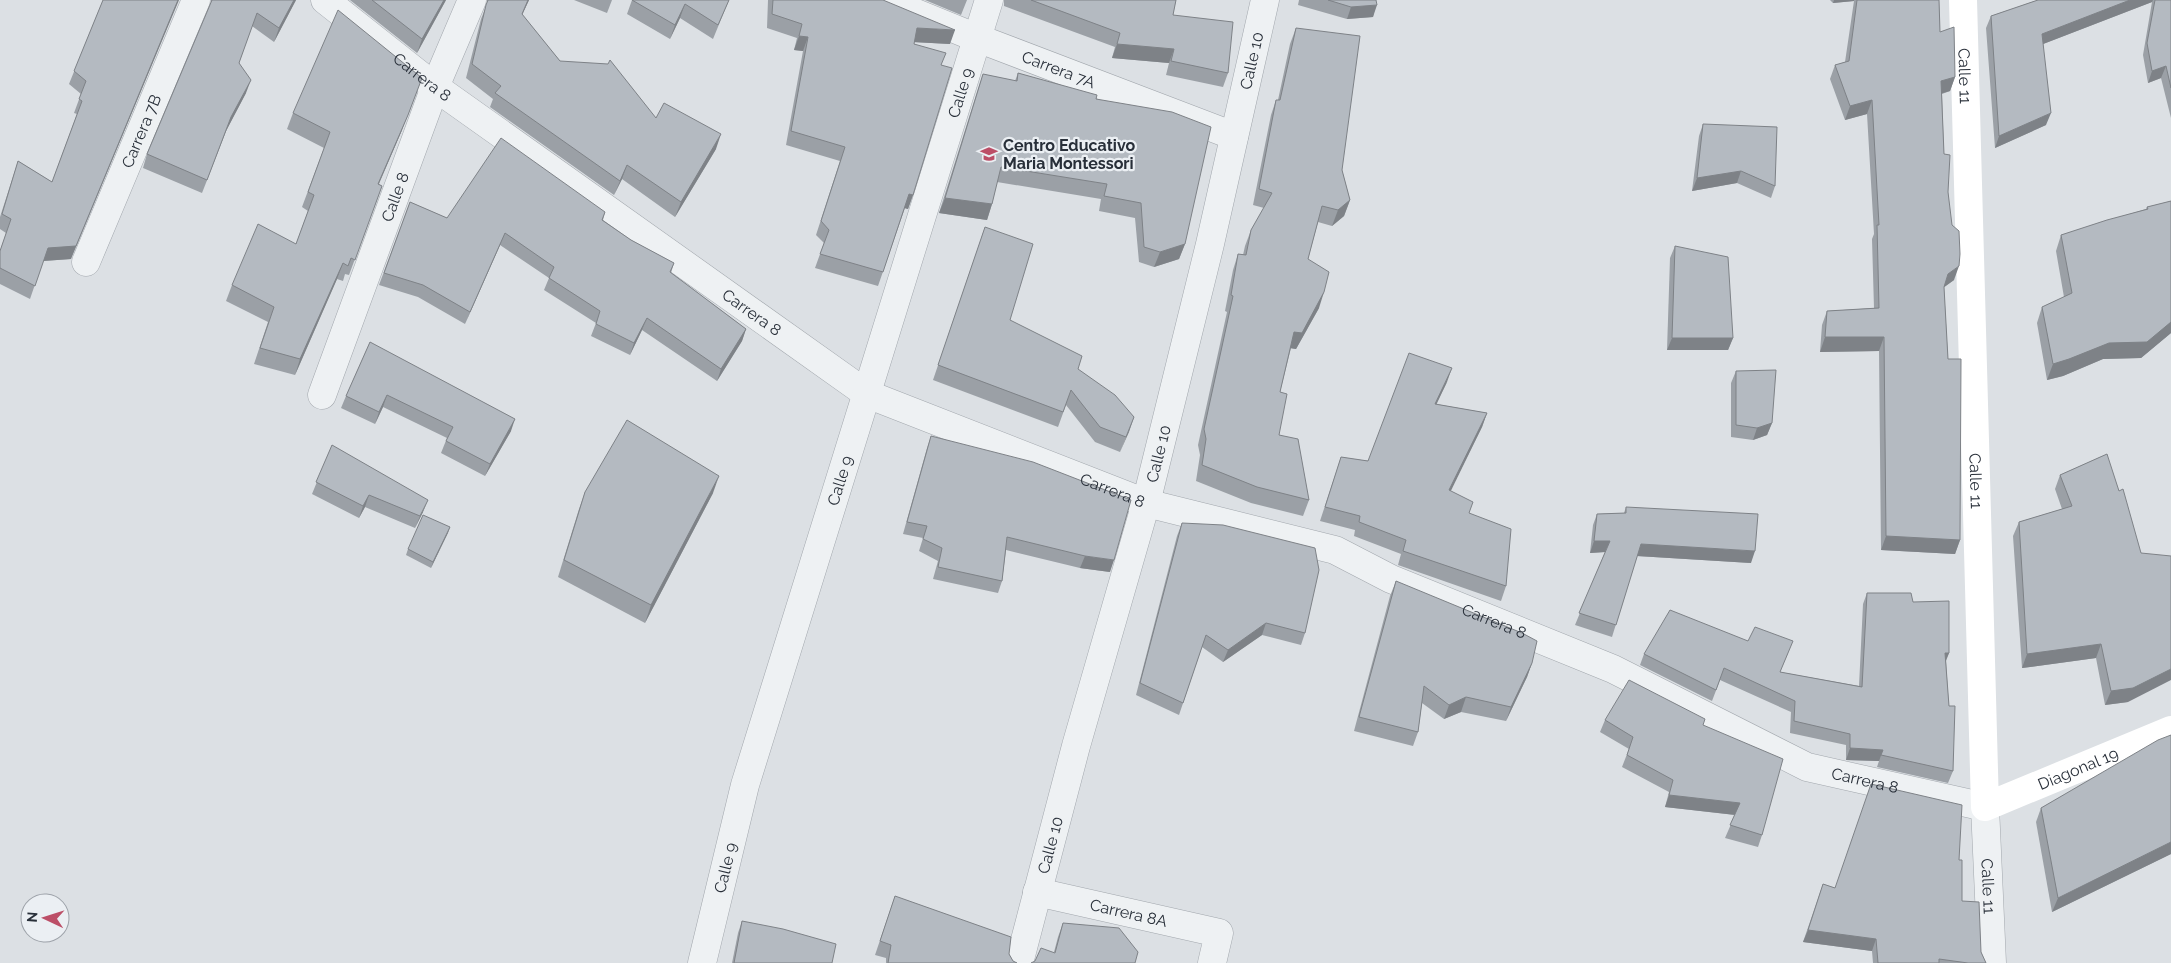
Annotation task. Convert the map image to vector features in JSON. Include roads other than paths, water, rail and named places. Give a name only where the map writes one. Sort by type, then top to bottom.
[{"type":"main road","name":"Calle 11","points":[[1963,0],[1985,808]]},
{"type":"main road","name":"Diagonal 19","points":[[1985,808],[2171,730]]},
{"type":"street","name":"Carrera 7B","points":[[86,262],[196,0]]},
{"type":"street","name":"Carrera 8","points":[[325,0],[435,88],[867,394],[1146,502],[1336,550],[1391,579],[1614,669],[1807,767],[1985,808]]},
{"type":"street","name":"Calle 8","points":[[322,395],[435,88],[472,0]]},
{"type":"street","name":"Carrera 7A","points":[[884,0],[977,38],[1234,136]]},
{"type":"street","name":"Calle 9","points":[[702,963],[745,785],[989,0]]},
{"type":"street","name":"Calle 10","points":[[1019,963],[1076,746],[1146,502],[1210,244],[1265,0]]},
{"type":"street","name":"Calle 11","points":[[1985,808],[1992,963]]},
{"type":"street","name":"Carrera 8A","points":[[1038,892],[1220,933],[1212,963]]},
{"type":"place","name":"Centro Educativo Maria Montessori","points":[[989,154]]}]
